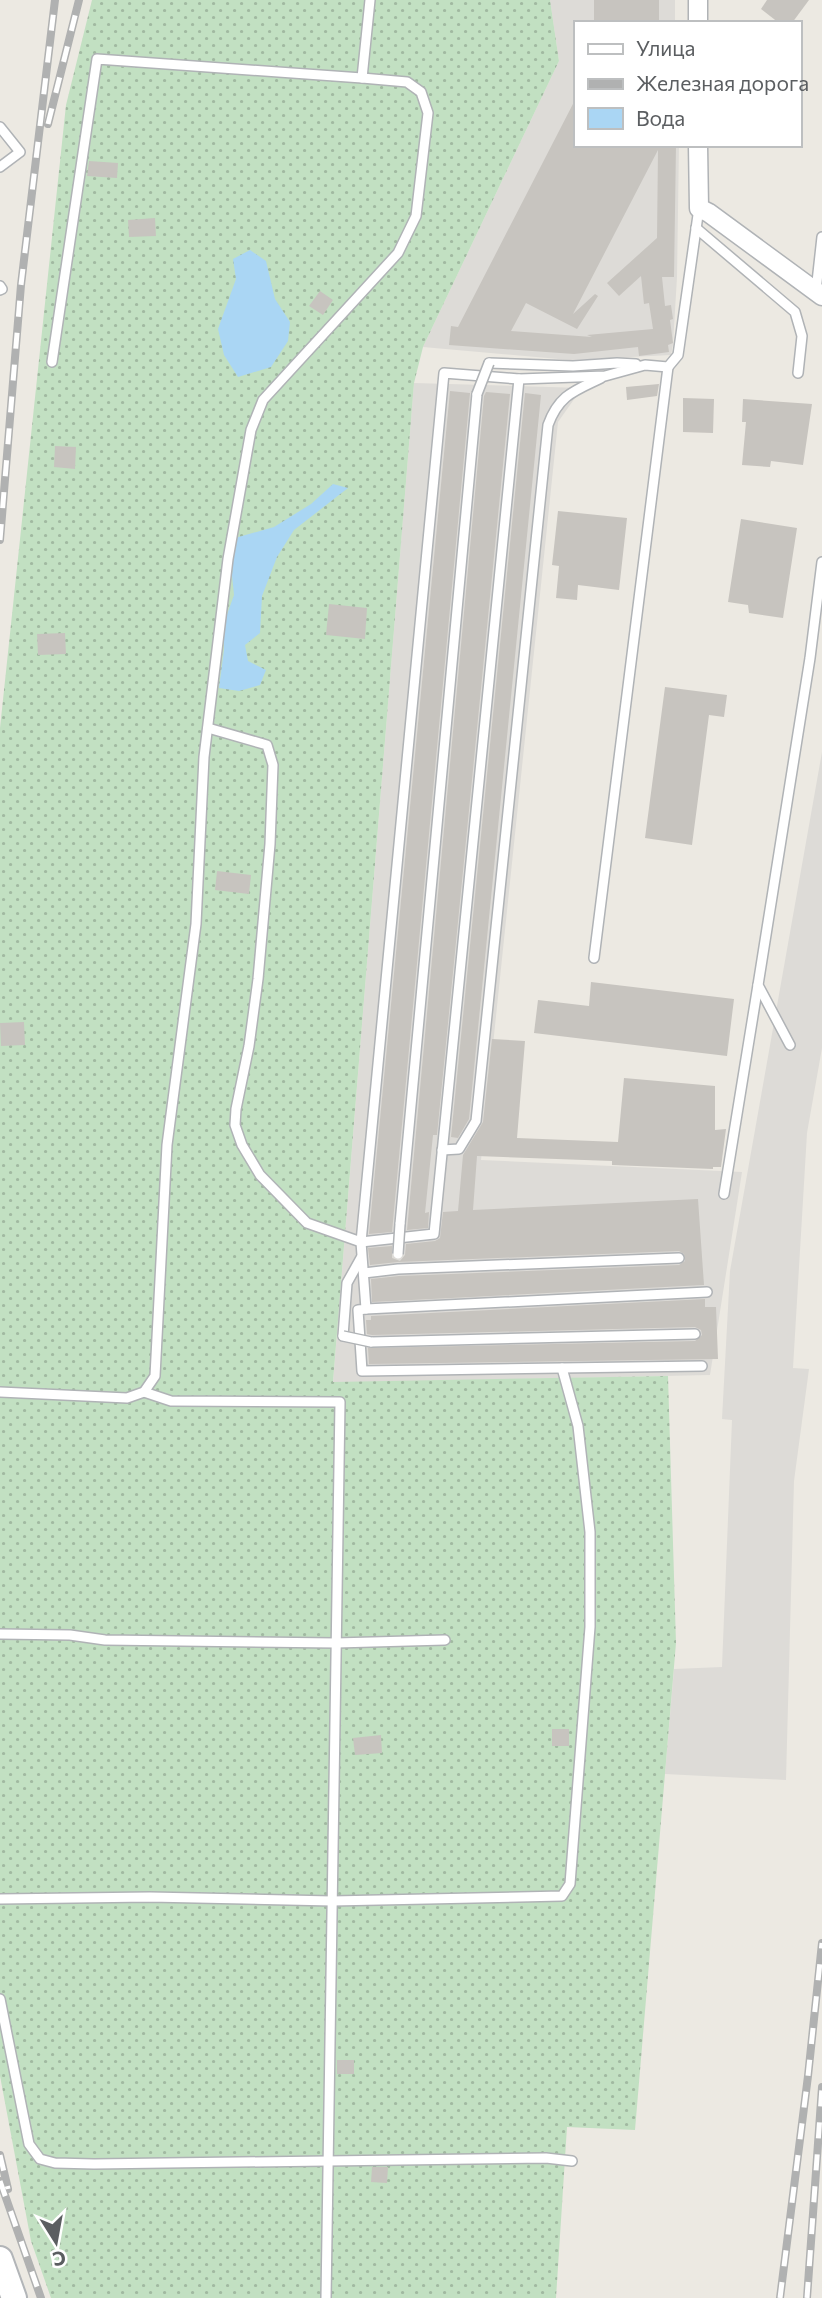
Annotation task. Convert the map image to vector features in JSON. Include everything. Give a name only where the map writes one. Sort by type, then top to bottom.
[{"type":"street","points":[[698,0],[698,21]]},
{"type":"street","points":[[698,147],[699,208],[819,293]]},
{"type":"street","points":[[0,2259],[14,2298]]},
{"type":"lane","points":[[362,78],[370,0]]},
{"type":"lane","points":[[0,1392],[127,1398],[144,1392],[155,1376],[167,1145],[195,924],[208,728],[228,559],[251,430],[263,400],[398,253],[416,216],[428,113],[421,92],[407,82],[97,59],[52,362]]},
{"type":"lane","points":[[0,127],[20,152],[0,167]]},
{"type":"lane","points":[[594,958],[668,367],[678,355],[699,208]]},
{"type":"lane","points":[[696,228],[796,312],[802,336],[798,373]]},
{"type":"lane","points":[[819,293],[822,237]]},
{"type":"lane","points":[[398,1269],[477,394],[489,363],[573,366],[617,363],[668,367]]},
{"type":"lane","points":[[442,1150],[459,1149],[476,1121],[548,425],[555,407],[569,393],[605,376],[645,365]]},
{"type":"lane","points":[[366,1309],[362,1242],[444,373],[519,379],[605,376]]},
{"type":"lane","points":[[208,728],[267,745],[272,765],[270,844],[258,979],[249,1046],[236,1109],[235,1125],[242,1145],[260,1175],[307,1223],[362,1242],[434,1234],[519,379]]},
{"type":"lane","points":[[724,1194],[810,659],[822,562]]},
{"type":"lane","points":[[758,985],[790,1045]]},
{"type":"lane","points":[[361,1258],[347,1283],[343,1336],[371,1342],[695,1334]]},
{"type":"lane","points":[[364,1273],[398,1269],[679,1258]]},
{"type":"lane","points":[[702,1366],[362,1371],[358,1310],[707,1292]]},
{"type":"lane","points":[[0,1899],[150,1897],[332,1900],[562,1896],[570,1884],[590,1627],[590,1532],[578,1426],[562,1368]]},
{"type":"lane","points":[[144,1392],[171,1401],[340,1402],[326,2298]]},
{"type":"lane","points":[[0,1634],[70,1634],[105,1640],[336,1643],[445,1640]]},
{"type":"lane","points":[[0,1999],[29,2144],[40,2160],[94,2164],[546,2158],[572,2161]]},
{"type":"shaded area","points":[[550,0],[675,0],[675,21],[574,21],[574,147],[679,147],[677,277],[671,355],[570,360],[423,347],[559,61]]},
{"type":"shaded area","points":[[414,383],[582,388],[558,422],[481,1160],[742,1172],[710,1375],[333,1383]]},
{"type":"shaded area","points":[[822,752],[822,1048],[807,1133],[793,1368],[809,1369],[794,1481],[786,1780],[665,1774],[674,1669],[722,1667],[732,1420],[722,1419],[730,1271]]},
{"type":"green space","points":[[92,0],[550,0],[559,61],[423,347],[414,383],[333,1382],[668,1376],[676,1643],[635,2130],[567,2127],[556,2298],[51,2298],[31,2241],[0,2076],[0,728],[66,105]]},
{"type":"water","points":[[250,250],[266,261],[275,299],[290,322],[288,341],[271,367],[238,377],[224,355],[218,329],[236,279],[233,259]]},
{"type":"water","points":[[333,484],[348,488],[294,530],[277,557],[262,596],[260,633],[245,645],[248,661],[266,670],[260,685],[239,691],[219,688],[224,623],[234,595],[232,575],[235,538],[274,527],[311,504]]},
{"type":"building","points":[[594,0],[659,0],[659,21],[594,21]]},
{"type":"building","points":[[767,0],[809,0],[793,21],[776,21],[761,9]]},
{"type":"building","points":[[574,102],[574,147],[676,147],[674,277],[662,277],[665,306],[671,305],[673,319],[670,320],[673,343],[668,345],[669,352],[639,356],[638,347],[574,354],[449,345],[451,326],[458,327]],"holes":[[[658,150],[657,238],[607,283],[619,296],[641,276],[644,304],[649,303],[653,329],[587,335],[592,337],[511,331],[526,303],[577,329],[598,296],[595,294],[573,314]]]},
{"type":"building","points":[[89,161],[118,163],[117,178],[87,176]]},
{"type":"building","points":[[155,218],[156,236],[129,237],[128,220]]},
{"type":"building","points":[[320,291],[333,300],[323,315],[309,306]]},
{"type":"building","points":[[659,384],[657,396],[627,400],[626,387]]},
{"type":"building","points":[[450,391],[470,393],[392,1232],[369,1234]]},
{"type":"building","points":[[486,392],[510,394],[437,1135],[433,1135],[425,1213],[429,1212],[428,1228],[407,1230],[484,396]]},
{"type":"building","points":[[525,393],[541,395],[469,1119],[458,1138],[451,1137]]},
{"type":"building","points":[[683,398],[714,399],[713,433],[683,432]]},
{"type":"building","points":[[743,399],[812,404],[803,465],[771,461],[770,467],[742,465],[746,422],[742,422]]},
{"type":"building","points":[[55,446],[76,447],[75,469],[54,467]]},
{"type":"building","points":[[558,511],[627,518],[619,590],[578,585],[577,600],[556,598],[559,566],[552,565]]},
{"type":"building","points":[[741,519],[797,528],[783,618],[749,613],[748,605],[728,602]]},
{"type":"building","points":[[329,604],[367,608],[365,639],[326,635]]},
{"type":"building","points":[[65,633],[66,654],[38,655],[37,634]]},
{"type":"building","points":[[665,687],[727,695],[724,717],[709,715],[692,845],[645,838]]},
{"type":"building","points":[[217,871],[251,875],[249,894],[215,890]]},
{"type":"building","points":[[591,982],[734,999],[727,1056],[534,1033],[538,1000],[589,1006]]},
{"type":"building","points":[[24,1022],[25,1045],[1,1046],[0,1023]]},
{"type":"building","points":[[492,1039],[525,1041],[517,1138],[618,1142],[624,1078],[715,1086],[715,1130],[726,1129],[721,1167],[713,1169],[612,1165],[612,1161],[477,1156],[473,1210],[698,1199],[704,1285],[372,1302],[371,1279],[679,1265],[685,1261],[684,1254],[679,1251],[370,1265],[368,1248],[392,1246],[392,1258],[400,1261],[405,1255],[406,1244],[440,1238],[443,1212],[458,1211],[463,1155],[483,1122]]},
{"type":"building","points":[[705,1299],[705,1307],[716,1307],[718,1359],[369,1364],[368,1348],[695,1341],[702,1335],[701,1330],[695,1327],[372,1335],[367,1334],[366,1320],[371,1320],[371,1316]]},
{"type":"building","points":[[552,1729],[569,1729],[569,1746],[552,1746]]},
{"type":"building","points":[[381,1735],[382,1753],[355,1755],[353,1738]]},
{"type":"building","points":[[337,2060],[354,2060],[354,2074],[337,2074]]},
{"type":"building","points":[[372,2167],[388,2167],[387,2183],[371,2182]]},
{"type":"railway","points":[[0,540],[21,285],[55,0]]},
{"type":"railway","points":[[48,124],[79,0]]},
{"type":"railway","points":[[780,2298],[822,1943]]},
{"type":"railway","points":[[807,2298],[822,2087]]},
{"type":"railway","points":[[0,2155],[8,2189]]},
{"type":"railway","points":[[0,2181],[41,2298]]}]
